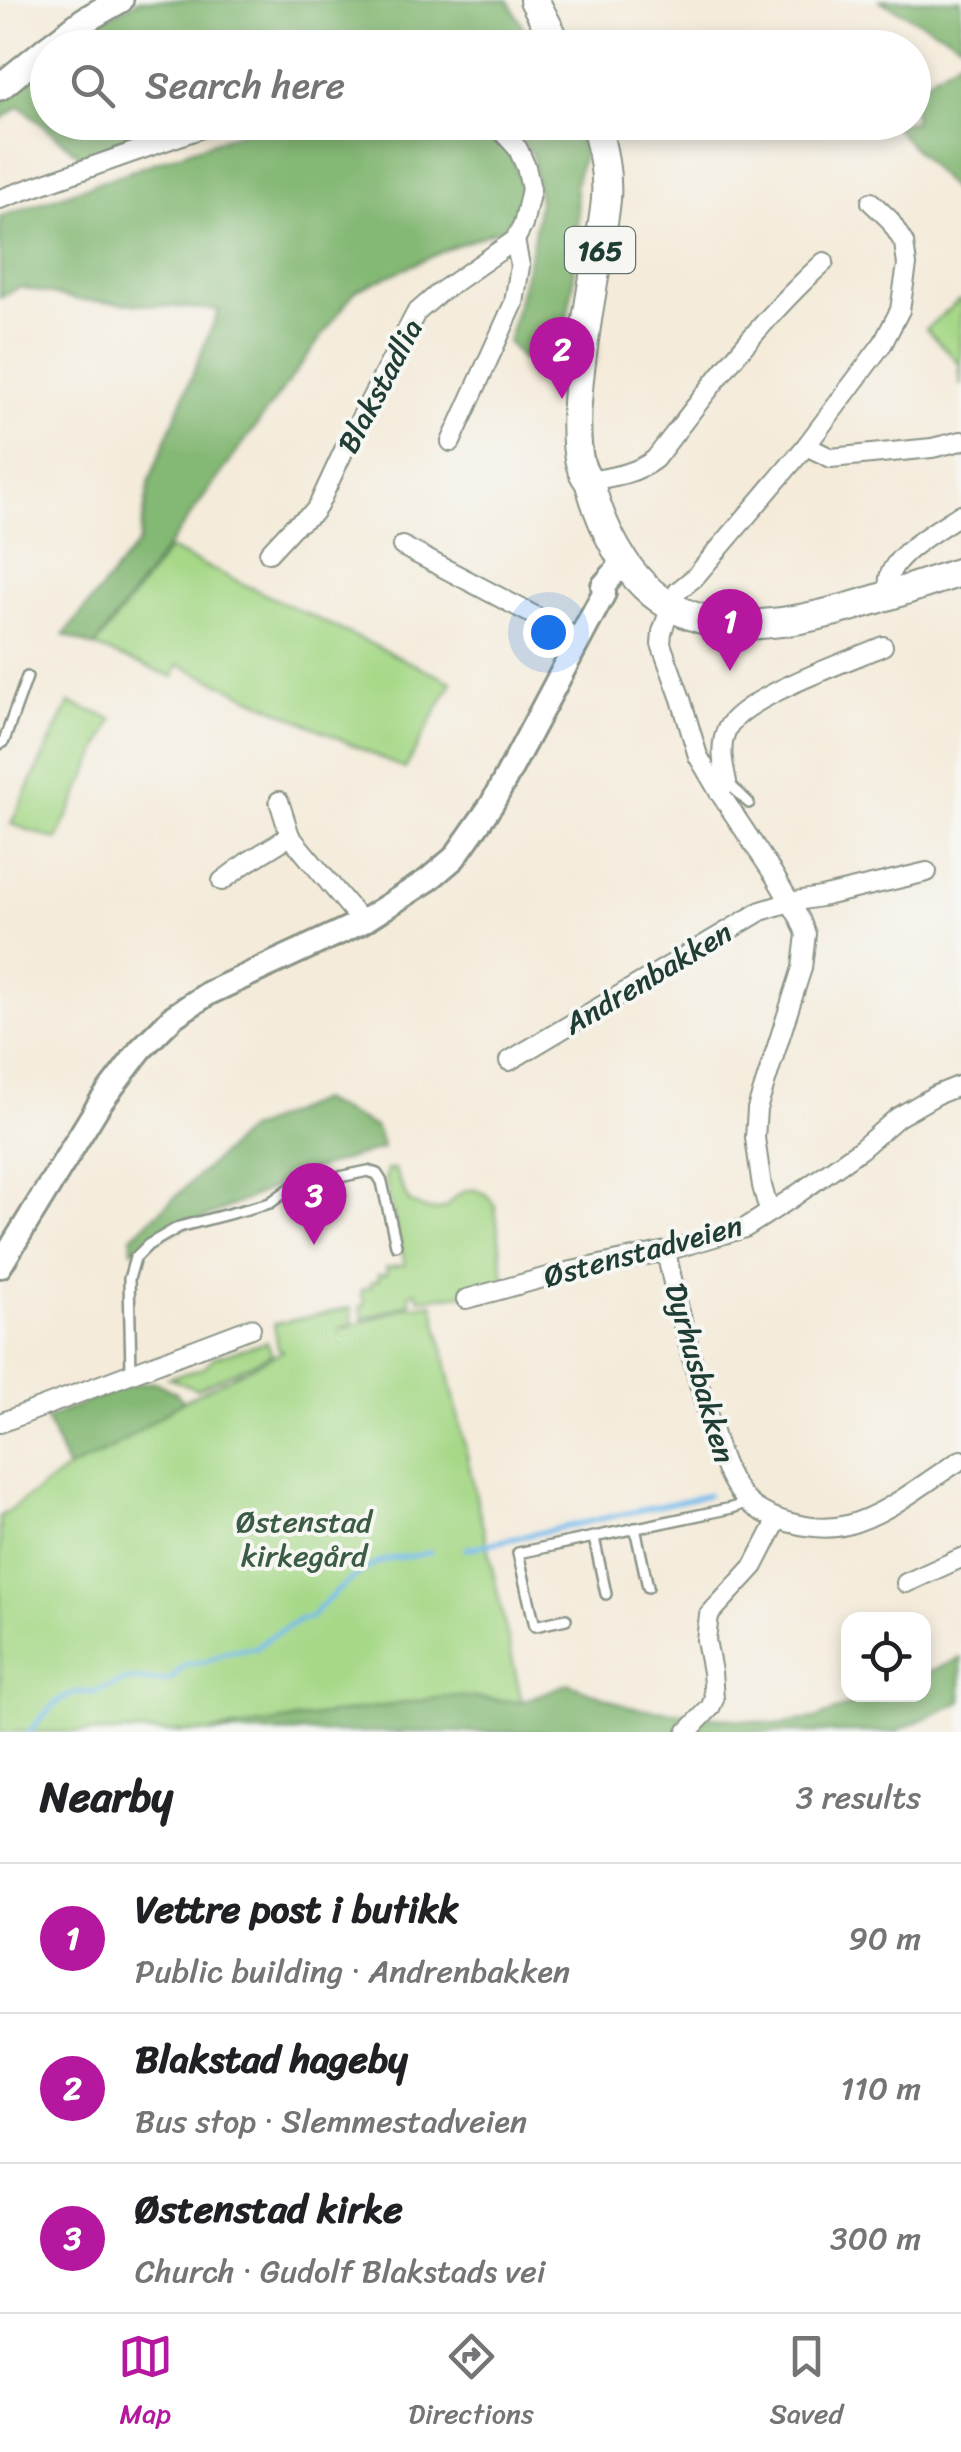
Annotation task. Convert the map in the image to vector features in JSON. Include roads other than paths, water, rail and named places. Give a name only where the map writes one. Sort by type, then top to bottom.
[{"type":"main road","points":[[71,30],[120,0]]},
{"type":"main road","points":[[534,0],[550,30]]},
{"type":"main road","points":[[0,87],[30,63]]},
{"type":"main road","name":"165","points":[[600,140],[606,197],[577,393],[578,450],[583,475],[610,540],[628,569],[650,592],[674,598],[707,621],[748,626],[803,619],[961,572]]},
{"type":"street","points":[[0,199],[168,140]]},
{"type":"street","points":[[451,442],[514,303],[520,266],[515,240],[524,224],[530,189],[526,166],[510,140]]},
{"type":"street","points":[[769,1212],[755,1138],[758,1109],[802,968],[806,934],[723,787],[698,756],[661,644],[662,632],[674,598],[806,446],[883,343],[900,310],[907,265],[904,243],[889,219],[871,202]]},
{"type":"street","name":"Blakstadlia","points":[[269,553],[293,526],[314,513],[416,314],[439,293],[515,240]]},
{"type":"street","points":[[588,482],[627,473],[655,459],[721,373],[824,262]]},
{"type":"street","points":[[806,446],[831,458],[932,448],[961,441]]},
{"type":"street","points":[[891,594],[889,575],[906,552],[961,514]]},
{"type":"street","points":[[402,546],[579,639]]},
{"type":"street","points":[[0,1266],[100,1103],[129,1063],[174,1016],[209,993],[362,922],[428,880],[454,858],[492,804],[604,593],[603,586],[628,569]]},
{"type":"street","points":[[723,787],[723,740],[728,724],[741,712],[772,694],[884,646]]},
{"type":"street","points":[[279,802],[290,836],[362,922]]},
{"type":"street","points":[[222,882],[290,836]]},
{"type":"street","name":"Andrenbakken","points":[[509,1061],[761,910],[927,872]]},
{"type":"street","name":"Østenstadveien","points":[[466,1299],[745,1228],[861,1150],[898,1117],[961,1085]]},
{"type":"street","name":"Dyrhusbakken","points":[[666,1251],[686,1340],[720,1454],[744,1497]]},
{"type":"street","points":[[0,1422],[250,1328]]},
{"type":"street","points":[[744,1497],[778,1519],[818,1528],[842,1526],[866,1519],[961,1460]]},
{"type":"street","points":[[687,1732],[710,1708],[714,1698],[706,1640],[709,1614],[754,1566],[778,1519]]},
{"type":"street","points":[[906,1582],[961,1558]]},
{"type":"lane","points":[[0,744],[27,677]]},
{"type":"lane","points":[[723,787],[749,803]]},
{"type":"lane","points":[[131,1375],[129,1279],[135,1258],[148,1244],[179,1228],[270,1203],[292,1187],[368,1171],[378,1174],[382,1182],[396,1245]]},
{"type":"lane","points":[[566,1619],[534,1626],[518,1553],[732,1508],[744,1497]]},
{"type":"lane","points":[[635,1528],[648,1587]]},
{"type":"lane","points":[[594,1538],[606,1594]]},
{"type":"waterway","points":[[466,1549],[708,1495]]},
{"type":"waterway","points":[[29,1732],[52,1707],[77,1692],[92,1693],[128,1680],[164,1681],[186,1664],[205,1662],[229,1651],[256,1648],[299,1620],[312,1617],[369,1567],[430,1552]]},
{"type":"place","name":"Blakstad hageby","points":[[562,399]]},
{"type":"place","name":"Vettre post i butikk","points":[[730,671]]},
{"type":"place","name":"Østenstad kirke","points":[[314,1245]]},
{"type":"park label","name":"Østenstad kirkegård","points":[[304,1539]]}]
